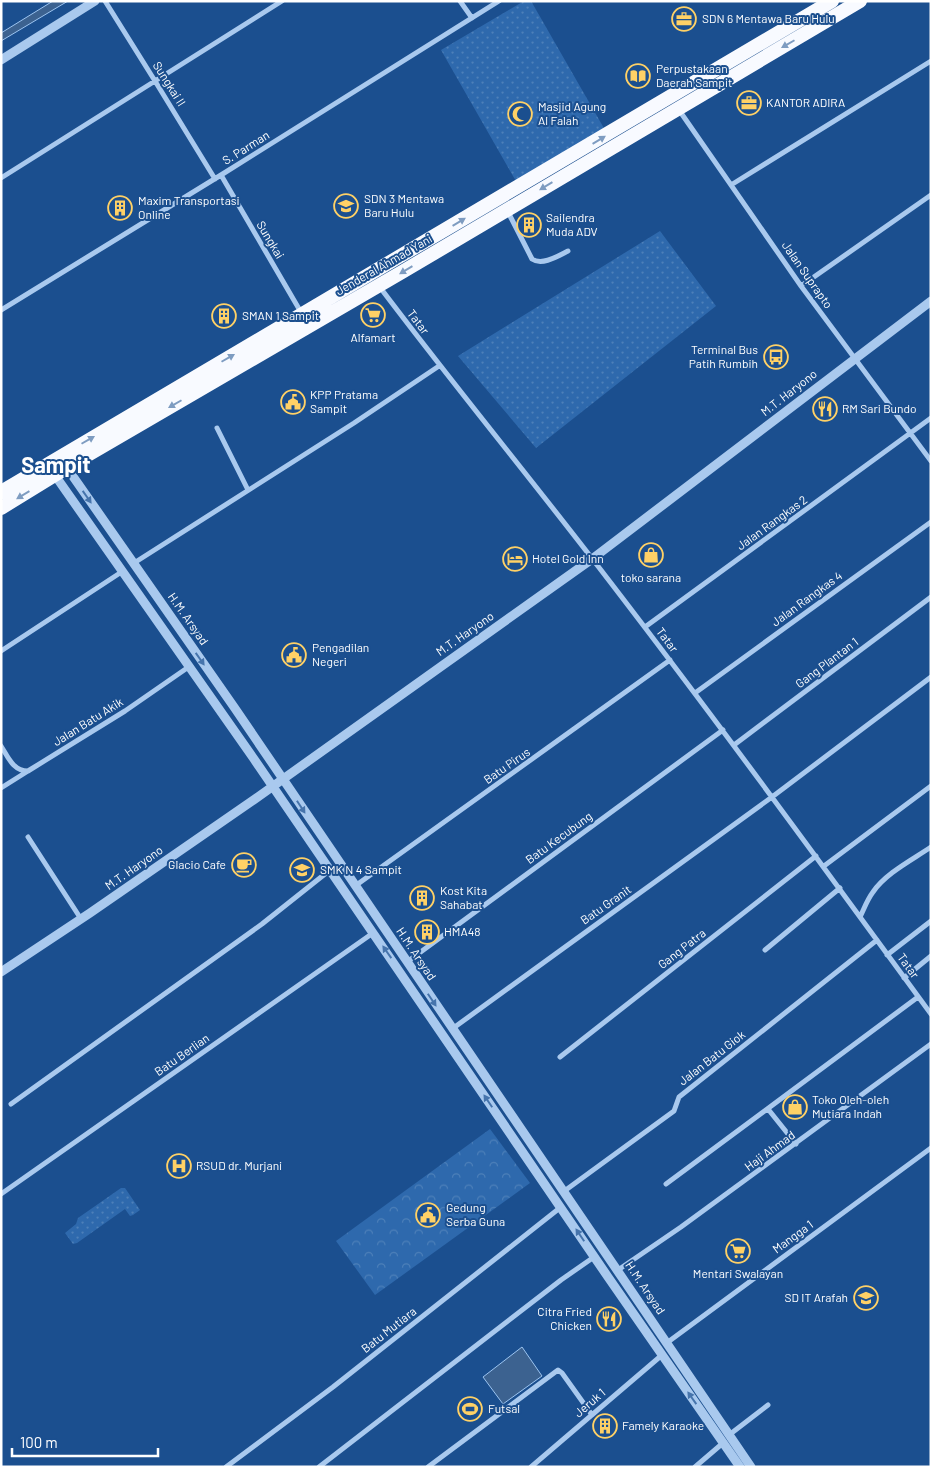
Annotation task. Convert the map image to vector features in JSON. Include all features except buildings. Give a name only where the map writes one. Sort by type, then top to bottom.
[{"type":"highway","name":"Jenderal Ahmad Yani","points":[[1,492],[58,466],[378,286],[507,209],[832,1]]},
{"type":"highway","name":"Jenderal Ahmad Yani","points":[[1,508],[58,466],[302,314],[674,102],[860,1]]},
{"type":"street","points":[[1,60],[95,1]]},
{"type":"street","name":"Sungkai II","points":[[104,1],[156,81],[215,179]]},
{"type":"street","points":[[1,178],[282,1]]},
{"type":"street","points":[[460,1],[472,18]]},
{"type":"street","name":"S. Parman","points":[[1,310],[500,1]]},
{"type":"street","points":[[731,184],[931,61]]},
{"type":"street","name":"Jalan Suprapto","points":[[674,102],[801,286],[931,461]]},
{"type":"street","name":"Sungkai","points":[[221,175],[302,314]]},
{"type":"street","points":[[801,286],[931,196]]},
{"type":"street","points":[[507,209],[532,259],[543,261],[568,251]]},
{"type":"street","name":"Tatar","points":[[378,286],[645,627],[824,866],[931,1014]]},
{"type":"street","name":"M.T. Haryono","points":[[1,972],[272,787],[592,559],[931,301]]},
{"type":"street","points":[[134,564],[354,423],[439,366]]},
{"type":"street","name":"Jalan Rangkas 2","points":[[645,627],[931,418]]},
{"type":"street","points":[[217,428],[248,490]]},
{"type":"street","name":"H.M. Arsyad","points":[[58,466],[134,564],[186,638],[563,1192],[668,1342],[726,1439],[740,1467]]},
{"type":"street","name":"H.M. Arsyad","points":[[58,466],[123,571],[374,933],[594,1257],[662,1355],[726,1439],[751,1467]]},
{"type":"street","name":"Jalan Rangkas 4","points":[[695,693],[931,522]]},
{"type":"street","points":[[1,651],[123,571]]},
{"type":"street","name":"Gang Plantan 1","points":[[734,745],[931,597]]},
{"type":"street","points":[[175,646],[186,638]]},
{"type":"street","name":"Batu Pirus","points":[[355,886],[670,660]]},
{"type":"street","name":"Jalan Batu Akik","points":[[1,788],[125,711],[190,666]]},
{"type":"street","name":"Batu Granit","points":[[452,1029],[772,798],[931,677]]},
{"type":"street","name":"Batu Kecubung","points":[[407,962],[723,730]]},
{"type":"street","points":[[1,746],[15,767],[22,771],[28,771]]},
{"type":"street","points":[[824,866],[931,786]]},
{"type":"street","points":[[28,837],[81,919]]},
{"type":"street","points":[[860,917],[877,887],[893,873],[931,847]]},
{"type":"street","name":"Gang Patra","points":[[560,1057],[816,856]]},
{"type":"street","points":[[12,1104],[262,924],[330,870]]},
{"type":"street","points":[[766,950],[840,888]]},
{"type":"street","points":[[887,955],[931,921]]},
{"type":"street","name":"Batu Berlian","points":[[1,1194],[374,933]]},
{"type":"street","name":"Jalan Batu Giok","points":[[563,1192],[674,1111],[679,1097],[877,940]]},
{"type":"street","points":[[904,978],[931,956]]},
{"type":"street","points":[[666,1184],[918,997]]},
{"type":"street","name":"Haji Ahmad","points":[[618,1270],[796,1144],[931,1044]]},
{"type":"street","points":[[768,1108],[796,1144]]},
{"type":"street","name":"Mangga 1","points":[[668,1342],[931,1148]]},
{"type":"street","name":"Batu Mutiara","points":[[226,1467],[333,1387],[561,1207]]},
{"type":"street","points":[[320,1467],[561,1280],[594,1257]]},
{"type":"street","name":"Jeruk 1","points":[[531,1467],[662,1355]]},
{"type":"street","points":[[428,1467],[558,1370],[561,1371],[592,1415]]},
{"type":"street","points":[[695,1467],[768,1405]]},
{"type":"green space","points":[[524,1],[531,1],[605,130],[517,183],[441,50]]},
{"type":"green space","points":[[660,231],[716,306],[536,448],[458,356]]},
{"type":"green space","points":[[490,1129],[530,1183],[375,1295],[336,1241]]},
{"type":"green space","points":[[121,1188],[125,1188],[140,1210],[130,1216],[125,1209],[73,1244],[65,1233],[76,1224],[78,1218]]},
{"type":"shaded area","points":[[53,1],[68,1],[1,41],[1,33]]},
{"type":"shaded area","points":[[522,1347],[542,1376],[503,1404],[483,1377]]},
{"type":"place","name":"SDN 6 Mentawa Baru Hulu","points":[[684,19]]},
{"type":"place","name":"Perpustakaan Daerah Sampit","points":[[638,76]]},
{"type":"place","name":"KANTOR ADIRA","points":[[749,103]]},
{"type":"place","name":"Masjid Agung Al Falah","points":[[520,114]]},
{"type":"place","name":"SDN 3 Mentawa Baru Hulu","points":[[346,206]]},
{"type":"place","name":"Maxim Transportasi Online","points":[[120,208]]},
{"type":"place","name":"Sailendra Muda ADV","points":[[529,225]]},
{"type":"place","name":"Alfamart","points":[[373,315]]},
{"type":"place","name":"SMAN 1 Sampit","points":[[224,316]]},
{"type":"place","name":"Terminal Bus Patih Rumbih","points":[[776,357]]},
{"type":"place","name":"KPP Pratama Sampit","points":[[293,402]]},
{"type":"place","name":"RM Sari Bundo","points":[[825,409]]},
{"type":"place","name":"toko sarana","points":[[651,555]]},
{"type":"place","name":"Hotel Gold Inn","points":[[515,559]]},
{"type":"place","name":"Pengadilan Negeri","points":[[294,655]]},
{"type":"place","name":"Glacio Cafe","points":[[244,865]]},
{"type":"place","name":"SMK N 4 Sampit","points":[[302,870]]},
{"type":"place","name":"Kost Kita Sahabat","points":[[422,898]]},
{"type":"place","name":"HMA48","points":[[427,932]]},
{"type":"place","name":"Toko Oleh-oleh Mutiara Indah","points":[[795,1107]]},
{"type":"place","name":"RSUD dr. Murjani","points":[[179,1166]]},
{"type":"place","name":"Gedung Serba Guna","points":[[428,1215]]},
{"type":"place","name":"Mentari Swalayan","points":[[738,1251]]},
{"type":"place","name":"SD IT Arafah","points":[[866,1298]]},
{"type":"place","name":"Citra Fried Chicken","points":[[609,1319]]},
{"type":"place","name":"Futsal","points":[[470,1409]]},
{"type":"place","name":"Famely Karaoke","points":[[605,1426]]},
{"type":"district","name":"Sampit","points":[[56,465]]}]
